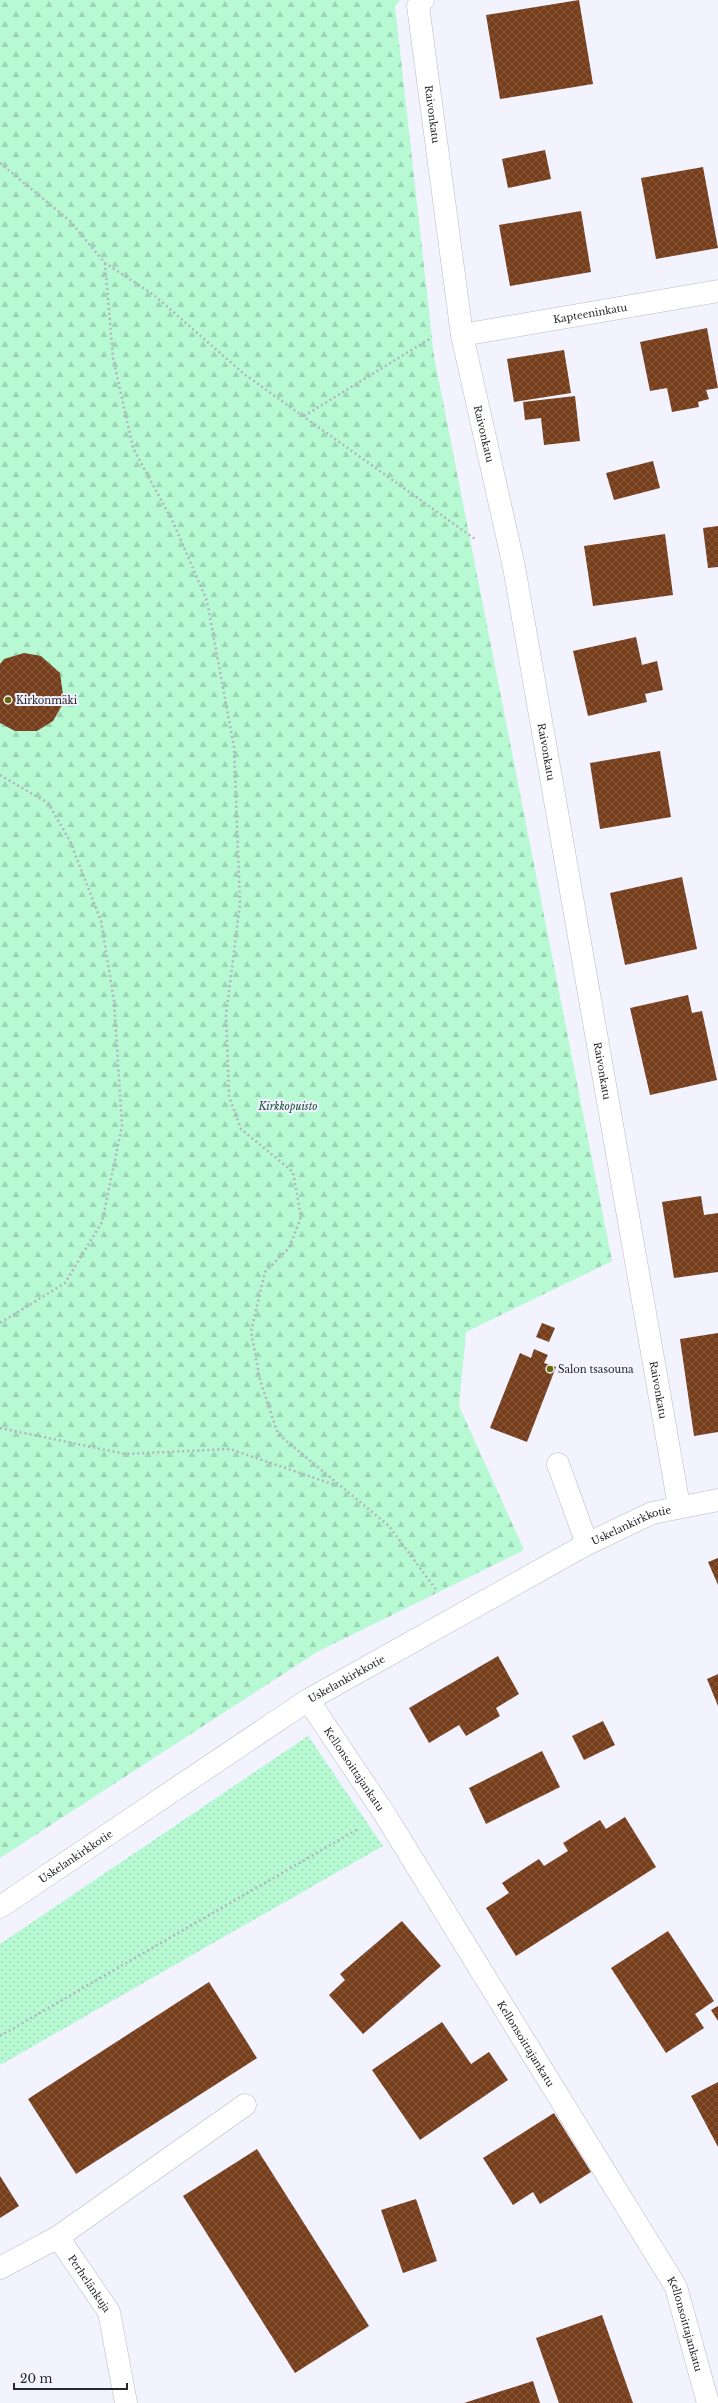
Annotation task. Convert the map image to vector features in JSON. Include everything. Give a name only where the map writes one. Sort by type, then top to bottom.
[{"type":"street","name":"Raivonkatu","points":[[424,0],[418,6],[462,335],[514,567],[679,1506]]},
{"type":"street","name":"Kapteeninkatu","points":[[462,335],[718,291]]},
{"type":"street","points":[[558,1464],[587,1544]]},
{"type":"street","name":"Uskelankirkkotie","points":[[0,1906],[308,1700],[587,1544],[652,1513],[679,1506],[718,1500]]},
{"type":"street","name":"Kellonsoittajankatu","points":[[308,1700],[384,1813],[676,2287],[708,2403]]},
{"type":"street","points":[[0,2268],[58,2237],[244,2106]]},
{"type":"street","name":"Perhelänkuja","points":[[58,2237],[109,2312],[126,2403]]},
{"type":"path","points":[[0,163],[70,221],[105,263],[154,295],[244,374],[476,540]]},
{"type":"path","points":[[105,263],[113,358],[134,448],[173,522],[207,602],[234,748],[240,904],[226,1015],[229,1096],[241,1129],[293,1172],[301,1217],[289,1248],[265,1272],[251,1331],[259,1373],[278,1434],[338,1486],[389,1526],[427,1576]]},
{"type":"path","points":[[304,416],[437,334]]},
{"type":"path","points":[[0,775],[48,803],[70,840],[101,921],[114,1001],[122,1126],[102,1222],[65,1283],[0,1323]]},
{"type":"path","points":[[0,1428],[125,1454],[230,1449],[338,1486]]},
{"type":"path","points":[[0,2036],[384,1813]]},
{"type":"green space","name":"Kirkkopuisto","points":[[0,0],[400,0],[395,6],[434,356],[612,1261],[466,1332],[459,1406],[524,1550],[317,1652],[0,1858]]},
{"type":"green space","points":[[308,1736],[383,1846],[0,2065],[0,1944]]},
{"type":"building","points":[[579,0],[593,84],[500,99],[486,15]]},
{"type":"building","points":[[545,150],[551,179],[508,188],[502,159]]},
{"type":"building","points":[[703,167],[718,248],[656,259],[641,178]]},
{"type":"building","points":[[581,211],[591,272],[510,286],[499,225]]},
{"type":"building","points":[[707,328],[718,388],[706,390],[709,399],[698,402],[699,407],[672,412],[667,388],[650,391],[640,342]]},
{"type":"building","points":[[564,350],[571,393],[514,402],[507,359]]},
{"type":"building","points":[[575,396],[580,441],[544,445],[541,418],[525,420],[523,402]]},
{"type":"building","points":[[653,461],[660,488],[614,500],[606,473]]},
{"type":"building","points":[[718,526],[718,567],[708,568],[703,528]]},
{"type":"building","points":[[665,534],[673,595],[593,606],[584,546]]},
{"type":"building","points":[[636,637],[642,665],[657,661],[663,690],[645,694],[647,702],[588,716],[573,651]]},
{"type":"building","points":[[24,653],[41,656],[60,673],[64,702],[53,721],[37,731],[15,731],[0,723],[0,664],[4,659]]},
{"type":"building","points":[[660,751],[671,817],[600,829],[590,763]]},
{"type":"building","points":[[682,877],[697,949],[625,965],[610,893]]},
{"type":"building","points":[[688,995],[692,1013],[702,1011],[717,1080],[650,1095],[630,1008]]},
{"type":"building","points":[[701,1196],[704,1215],[718,1213],[718,1272],[674,1278],[662,1202]]},
{"type":"building","points":[[542,1323],[555,1328],[549,1342],[536,1337]]},
{"type":"building","points":[[718,1333],[718,1432],[694,1436],[680,1339]]},
{"type":"building","name":"Salon tsasouna","points":[[534,1349],[548,1355],[544,1363],[556,1367],[527,1442],[490,1428],[520,1353],[531,1358]]},
{"type":"building","points":[[718,1558],[718,1585],[708,1562]]},
{"type":"building","points":[[498,1656],[519,1694],[496,1708],[500,1716],[466,1736],[459,1725],[429,1743],[409,1708]]},
{"type":"building","points":[[718,1674],[718,1706],[707,1679]]},
{"type":"building","points":[[603,1721],[615,1745],[584,1760],[572,1736]]},
{"type":"building","points":[[542,1751],[560,1787],[486,1824],[469,1788]]},
{"type":"building","points":[[625,1817],[656,1867],[516,1956],[486,1908],[509,1893],[502,1883],[539,1859],[544,1866],[568,1851],[563,1843],[600,1820],[606,1829]]},
{"type":"building","points":[[402,1921],[441,1966],[363,2034],[329,1995],[345,1980],[340,1974]]},
{"type":"building","points":[[668,1931],[714,2001],[695,2014],[704,2028],[666,2053],[611,1968]]},
{"type":"building","points":[[209,1982],[257,2058],[76,2174],[28,2099]]},
{"type":"building","points":[[718,2006],[718,2021],[711,2010]]},
{"type":"building","points":[[442,2022],[471,2064],[489,2052],[508,2080],[420,2140],[372,2070]]},
{"type":"building","points":[[718,2082],[718,2147],[691,2096]]},
{"type":"building","points":[[554,2113],[591,2172],[540,2204],[533,2192],[513,2205],[483,2158]]},
{"type":"building","points":[[257,2149],[369,2326],[295,2373],[183,2196]]},
{"type":"building","points":[[0,2176],[19,2206],[0,2218]]},
{"type":"building","points":[[416,2199],[437,2261],[403,2273],[381,2210]]},
{"type":"building","points":[[602,2315],[633,2403],[559,2403],[536,2338]]},
{"type":"building","points":[[533,2381],[540,2403],[464,2403]]},
{"type":"place","name":"Kirkonmäki","points":[[8,700]]},
{"type":"place","name":"Salon tsasouna","points":[[550,1369]]}]
